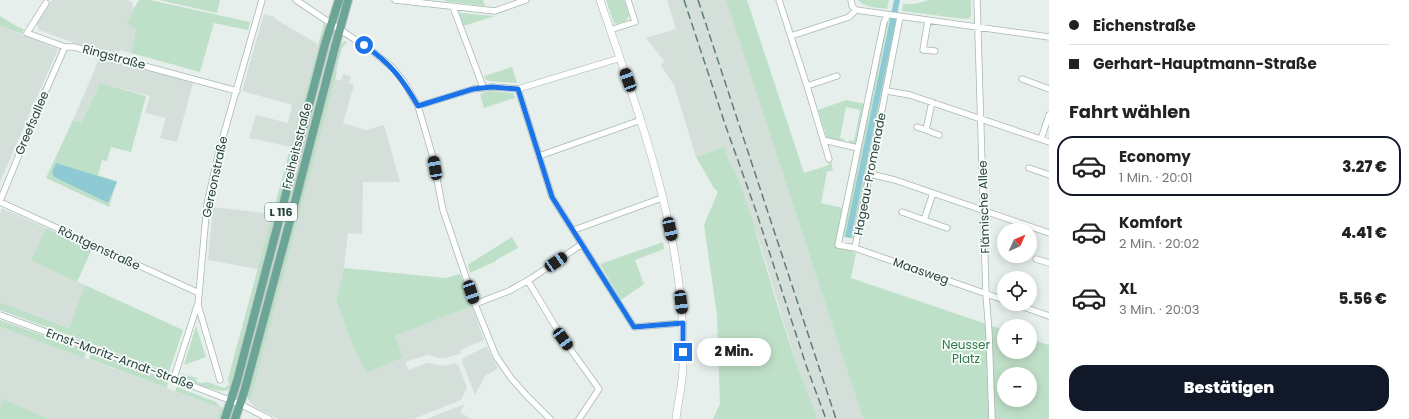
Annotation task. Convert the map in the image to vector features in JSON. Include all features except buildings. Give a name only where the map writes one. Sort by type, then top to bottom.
[{"type":"main road","name":"Freiheitsstraße","points":[[231,401],[338,0]]},
{"type":"main road","name":"Freiheitsstraße","points":[[240,404],[348,0]]},
{"type":"main road","name":"L 116","points":[[225,419],[231,401]]},
{"type":"main road","name":"L 116","points":[[236,419],[240,404]]},
{"type":"street","name":"Gereonstraße","points":[[220,380],[198,305],[207,204],[219,151],[262,0]]},
{"type":"street","points":[[296,0],[372,51],[393,68],[404,82],[418,106],[432,154],[443,210],[475,304],[496,356],[515,382],[550,419]]},
{"type":"street","points":[[395,0],[495,11],[526,0]]},
{"type":"street","points":[[600,0],[642,120],[673,244],[683,323],[683,367],[676,419]]},
{"type":"street","points":[[610,30],[635,22],[628,0]]},
{"type":"street","points":[[779,0],[829,159]]},
{"type":"street","points":[[850,0],[852,6],[856,10],[888,16],[1049,37]]},
{"type":"street","name":"Flämische Allee","points":[[976,0],[986,294],[992,416]]},
{"type":"street","name":"Ringstraße","points":[[46,3],[27,33],[66,47],[74,47],[237,91]]},
{"type":"street","points":[[453,7],[483,87]]},
{"type":"street","points":[[791,36],[849,17],[856,10]]},
{"type":"street","name":"Hageau-Promenade","points":[[888,16],[883,30],[838,245],[855,248],[887,91],[899,17]]},
{"type":"street","points":[[928,21],[924,50],[935,51]]},
{"type":"street","name":"Greefsallee","points":[[0,201],[39,106],[66,47]]},
{"type":"street","points":[[418,106],[483,87],[518,89],[620,58]]},
{"type":"street","points":[[807,86],[837,76]]},
{"type":"street","points":[[1022,79],[1049,89]]},
{"type":"street","points":[[518,89],[552,197],[634,327],[683,323]]},
{"type":"street","points":[[887,91],[910,95],[1049,142]]},
{"type":"street","points":[[926,130],[932,102]]},
{"type":"street","points":[[1041,139],[1049,115]]},
{"type":"street","points":[[539,156],[642,120]]},
{"type":"street","points":[[917,127],[939,135]]},
{"type":"street","points":[[823,140],[858,148]]},
{"type":"street","points":[[1029,168],[1049,174]]},
{"type":"street","points":[[870,174],[896,180],[1049,233]]},
{"type":"street","points":[[924,220],[933,193]]},
{"type":"street","points":[[574,230],[662,198]]},
{"type":"street","name":"Röntgenstraße","points":[[0,201],[199,293]]},
{"type":"street","points":[[902,212],[948,228]]},
{"type":"street","points":[[475,304],[508,291],[528,280],[582,244]]},
{"type":"street","name":"Maasweg","points":[[855,248],[997,298]]},
{"type":"street","points":[[1037,259],[1049,263]]},
{"type":"street","points":[[528,280],[563,339],[599,389],[579,419]]},
{"type":"street","points":[[174,378],[198,305]]},
{"type":"street","points":[[1035,311],[1049,316]]},
{"type":"street","name":"Ernst-Moritz-Arndt-Straße","points":[[0,315],[174,378],[240,404]]},
{"type":"street","points":[[240,404],[269,419]]},
{"type":"shaded area","points":[[52,0],[128,0],[133,3],[133,15],[136,29],[131,53],[120,50],[118,54],[74,43],[39,30],[37,23]]},
{"type":"shaded area","points":[[667,0],[726,0],[863,419],[818,419],[795,359],[758,237],[724,147],[696,157],[674,85],[662,68],[661,64],[665,62],[646,38],[676,29]]},
{"type":"shaded area","points":[[264,14],[275,17],[275,19],[318,44],[291,147],[249,138],[256,115],[288,123],[292,105],[242,91]]},
{"type":"shaded area","points":[[0,26],[58,49],[0,182]]},
{"type":"shaded area","points":[[98,58],[157,72],[193,83],[177,142],[160,138],[166,118],[145,113],[150,96],[100,83],[81,123],[73,120],[98,62]]},
{"type":"shaded area","points":[[343,74],[351,76],[349,83],[354,85],[343,123],[366,130],[384,125],[400,182],[363,182],[362,234],[348,233],[344,268],[336,300],[351,342],[366,373],[395,336],[472,306],[484,340],[460,350],[461,353],[447,358],[439,358],[428,355],[405,362],[409,370],[427,363],[445,366],[454,363],[458,365],[467,388],[461,400],[413,419],[278,419],[255,407],[250,402],[335,79],[341,81]]},
{"type":"shaded area","points":[[213,207],[273,214],[258,269],[208,260]]},
{"type":"shaded area","points":[[2,208],[46,228],[31,260],[85,285],[70,328],[0,302],[0,213]]},
{"type":"shaded area","points":[[0,327],[221,408],[218,419],[49,419],[4,400],[0,408]]},
{"type":"shaded area","points":[[487,347],[498,368],[485,376],[475,395],[462,360]]},
{"type":"shaded area","points":[[465,404],[460,412],[471,419],[426,419]]},
{"type":"green space","points":[[139,0],[150,0],[250,22],[248,30],[214,23],[200,72],[131,53],[136,29],[127,23]]},
{"type":"green space","points":[[159,0],[220,0],[217,13]]},
{"type":"green space","points":[[483,0],[485,6],[444,1]]},
{"type":"green space","points":[[606,0],[624,0],[629,16],[626,21],[616,24],[614,23]]},
{"type":"green space","name":"Neusser Platz","points":[[726,0],[747,0],[804,173],[829,165],[827,159],[830,157],[833,170],[827,172],[821,203],[843,208],[836,246],[854,250],[853,252],[856,253],[851,278],[997,328],[997,359],[1037,359],[1037,341],[1049,345],[1049,419],[863,419]]},
{"type":"green space","points":[[858,0],[889,0],[887,9],[867,6]]},
{"type":"green space","points":[[929,0],[971,0],[970,18],[964,19],[902,11],[903,4],[915,4]]},
{"type":"green space","points":[[459,14],[495,16],[463,26]]},
{"type":"green space","points":[[0,16],[24,29],[22,34],[0,26]]},
{"type":"green space","points":[[886,21],[889,21],[845,237],[842,236]]},
{"type":"green space","points":[[895,22],[898,22],[854,239],[851,238]]},
{"type":"green space","points":[[324,23],[327,26],[233,382],[228,390],[224,391],[206,387],[184,378],[181,374],[198,378],[196,379],[197,382],[201,383],[207,382],[224,388],[229,385],[228,379]]},
{"type":"green space","points":[[330,41],[331,43],[313,112],[309,134],[239,393],[264,287]]},
{"type":"green space","points":[[344,41],[347,42],[342,48],[250,402],[247,396],[339,51]]},
{"type":"green space","points":[[512,67],[517,83],[489,81],[485,79],[484,76]]},
{"type":"green space","points":[[100,83],[146,96],[131,152],[111,147],[107,161],[102,160],[98,175],[117,181],[109,207],[46,178],[73,120],[81,123]],"holes":[[[52,172],[116,181],[108,203],[54,177]]]},
{"type":"green space","points":[[489,91],[513,93],[515,98],[484,108],[480,94]]},
{"type":"green space","points":[[846,100],[865,104],[857,144],[849,142],[849,140],[854,141],[860,110],[846,107],[840,138],[844,139],[844,141],[827,138],[818,110]]},
{"type":"green space","points":[[724,147],[732,168],[734,169],[755,227],[785,329],[800,374],[818,419],[713,419],[720,404],[717,315],[704,225],[718,192],[714,188],[696,157]]},
{"type":"green space","points":[[46,228],[92,249],[77,282],[31,260]]},
{"type":"green space","points":[[512,237],[518,248],[496,261],[470,273],[468,266],[469,264]]},
{"type":"green space","points":[[663,242],[664,249],[635,260],[644,284],[621,300],[600,264]]},
{"type":"green space","points":[[344,268],[446,278],[460,274],[472,306],[395,336],[403,357],[366,373],[351,342],[336,300]]},
{"type":"green space","points":[[85,285],[183,330],[169,372],[0,310],[0,302],[69,328]]},
{"type":"green space","points":[[0,320],[84,350],[86,353],[84,358],[0,327]]},
{"type":"green space","points":[[196,326],[206,357],[184,365]]},
{"type":"green space","points":[[94,353],[168,381],[167,388],[89,359],[91,354]]},
{"type":"green space","points":[[177,387],[216,402],[221,408],[175,391]]},
{"type":"green space","points":[[3,399],[49,419],[0,419],[0,408]]},
{"type":"green space","points":[[222,405],[223,411],[221,419],[218,419]]},
{"type":"water","points":[[894,0],[900,0],[851,238],[845,237]]},
{"type":"water","points":[[56,163],[117,182],[108,203],[54,177],[52,172]]},
{"type":"railway","points":[[684,0],[726,127],[756,211],[806,365],[826,419]]},
{"type":"railway","points":[[698,0],[836,419]]},
{"type":"route","points":[[364,45],[393,68],[404,82],[418,106],[483,87],[518,89],[552,197],[634,327],[683,323],[683,352]]}]
